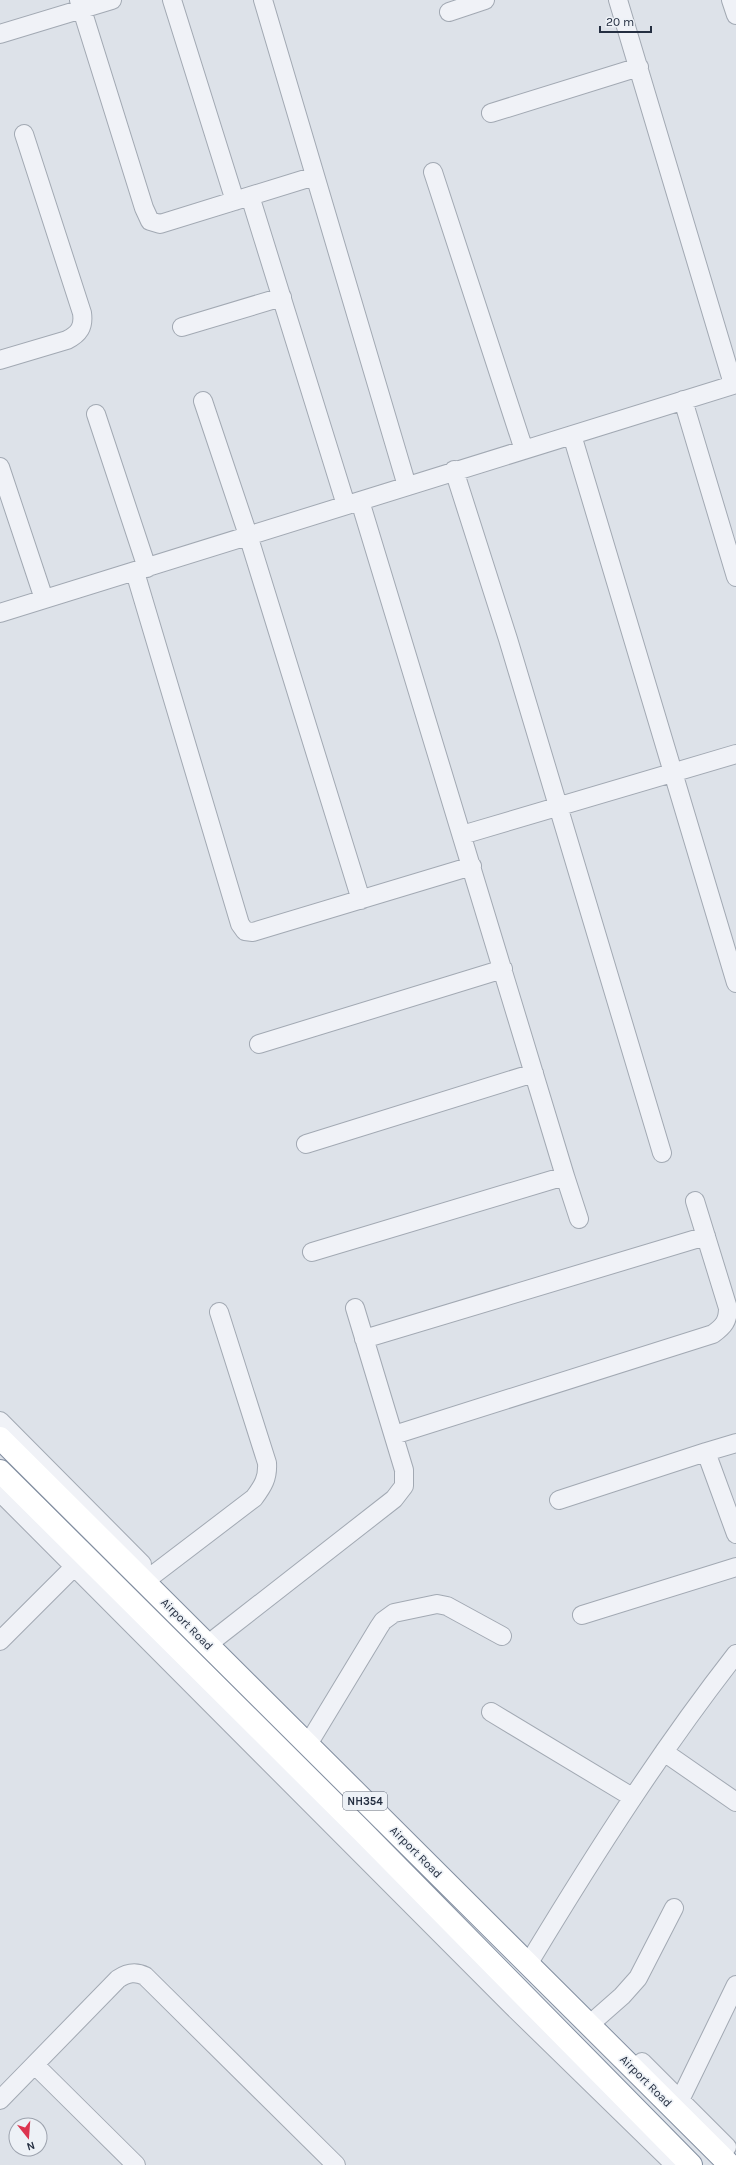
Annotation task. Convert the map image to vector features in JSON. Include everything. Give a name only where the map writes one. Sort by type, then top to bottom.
[{"type":"highway","name":"Airport Road","points":[[0,1438],[677,2105],[730,2165]]},
{"type":"highway","name":"Airport Road","points":[[0,1471],[80,1561],[361,1830],[658,2140],[691,2165]]},
{"type":"highway","points":[[658,2140],[677,2105]]},
{"type":"street","points":[[0,34],[81,5],[112,0]]},
{"type":"street","points":[[172,0],[243,198],[282,297],[353,503],[472,866],[534,1073],[580,1219]]},
{"type":"street","points":[[263,0],[407,486]]},
{"type":"street","points":[[449,12],[485,0]]},
{"type":"street","points":[[0,613],[141,570],[454,470],[524,450],[735,384],[618,0]]},
{"type":"street","points":[[731,0],[736,15]]},
{"type":"street","points":[[81,5],[144,208],[150,222],[160,224],[315,176]]},
{"type":"street","points":[[491,113],[639,67]]},
{"type":"street","points":[[0,360],[76,336],[83,322],[82,313],[24,134]]},
{"type":"street","points":[[433,172],[524,450]]},
{"type":"street","points":[[182,327],[282,297]]},
{"type":"street","points":[[683,400],[736,577]]},
{"type":"street","points":[[203,401],[248,535],[361,900]]},
{"type":"street","points":[[96,414],[242,928],[248,932],[253,932],[472,866]]},
{"type":"street","points":[[572,435],[671,772],[736,983]]},
{"type":"street","points":[[0,467],[44,599]]},
{"type":"street","points":[[454,470],[558,806],[662,1153]]},
{"type":"street","points":[[462,835],[736,754]]},
{"type":"street","points":[[259,1044],[503,968]]},
{"type":"street","points":[[306,1144],[534,1073]]},
{"type":"street","points":[[312,1252],[566,1176]]},
{"type":"street","points":[[394,1435],[713,1334],[723,1327],[728,1318],[728,1308],[696,1201]]},
{"type":"street","points":[[364,1339],[706,1236]]},
{"type":"street","points":[[216,1638],[400,1493],[405,1478],[394,1435],[355,1308]]},
{"type":"street","points":[[153,1575],[254,1498],[263,1486],[268,1473],[267,1463],[219,1312]]},
{"type":"street","points":[[0,1421],[312,1736],[597,2018],[677,2105],[736,2156]]},
{"type":"street","points":[[559,1500],[736,1443]]},
{"type":"street","points":[[706,1452],[736,1534]]},
{"type":"street","points":[[0,1492],[80,1561],[0,1641]]},
{"type":"street","points":[[582,1615],[736,1567]]},
{"type":"street","points":[[312,1736],[378,1627],[389,1616],[426,1605],[442,1604],[502,1636]]},
{"type":"street","points":[[533,1956],[588,1865],[632,1797],[736,1654]]},
{"type":"street","points":[[491,1712],[632,1797]]},
{"type":"street","points":[[664,1752],[736,1802]]},
{"type":"street","points":[[597,2018],[622,1996],[638,1978],[674,1908]]},
{"type":"street","points":[[0,2100],[118,1979],[124,1975],[138,1972],[145,1976],[336,2165]]},
{"type":"street","points":[[677,2105],[736,1985]]},
{"type":"street","points":[[35,2065],[136,2165]]},
{"type":"street","points":[[658,2140],[675,2165]]}]
